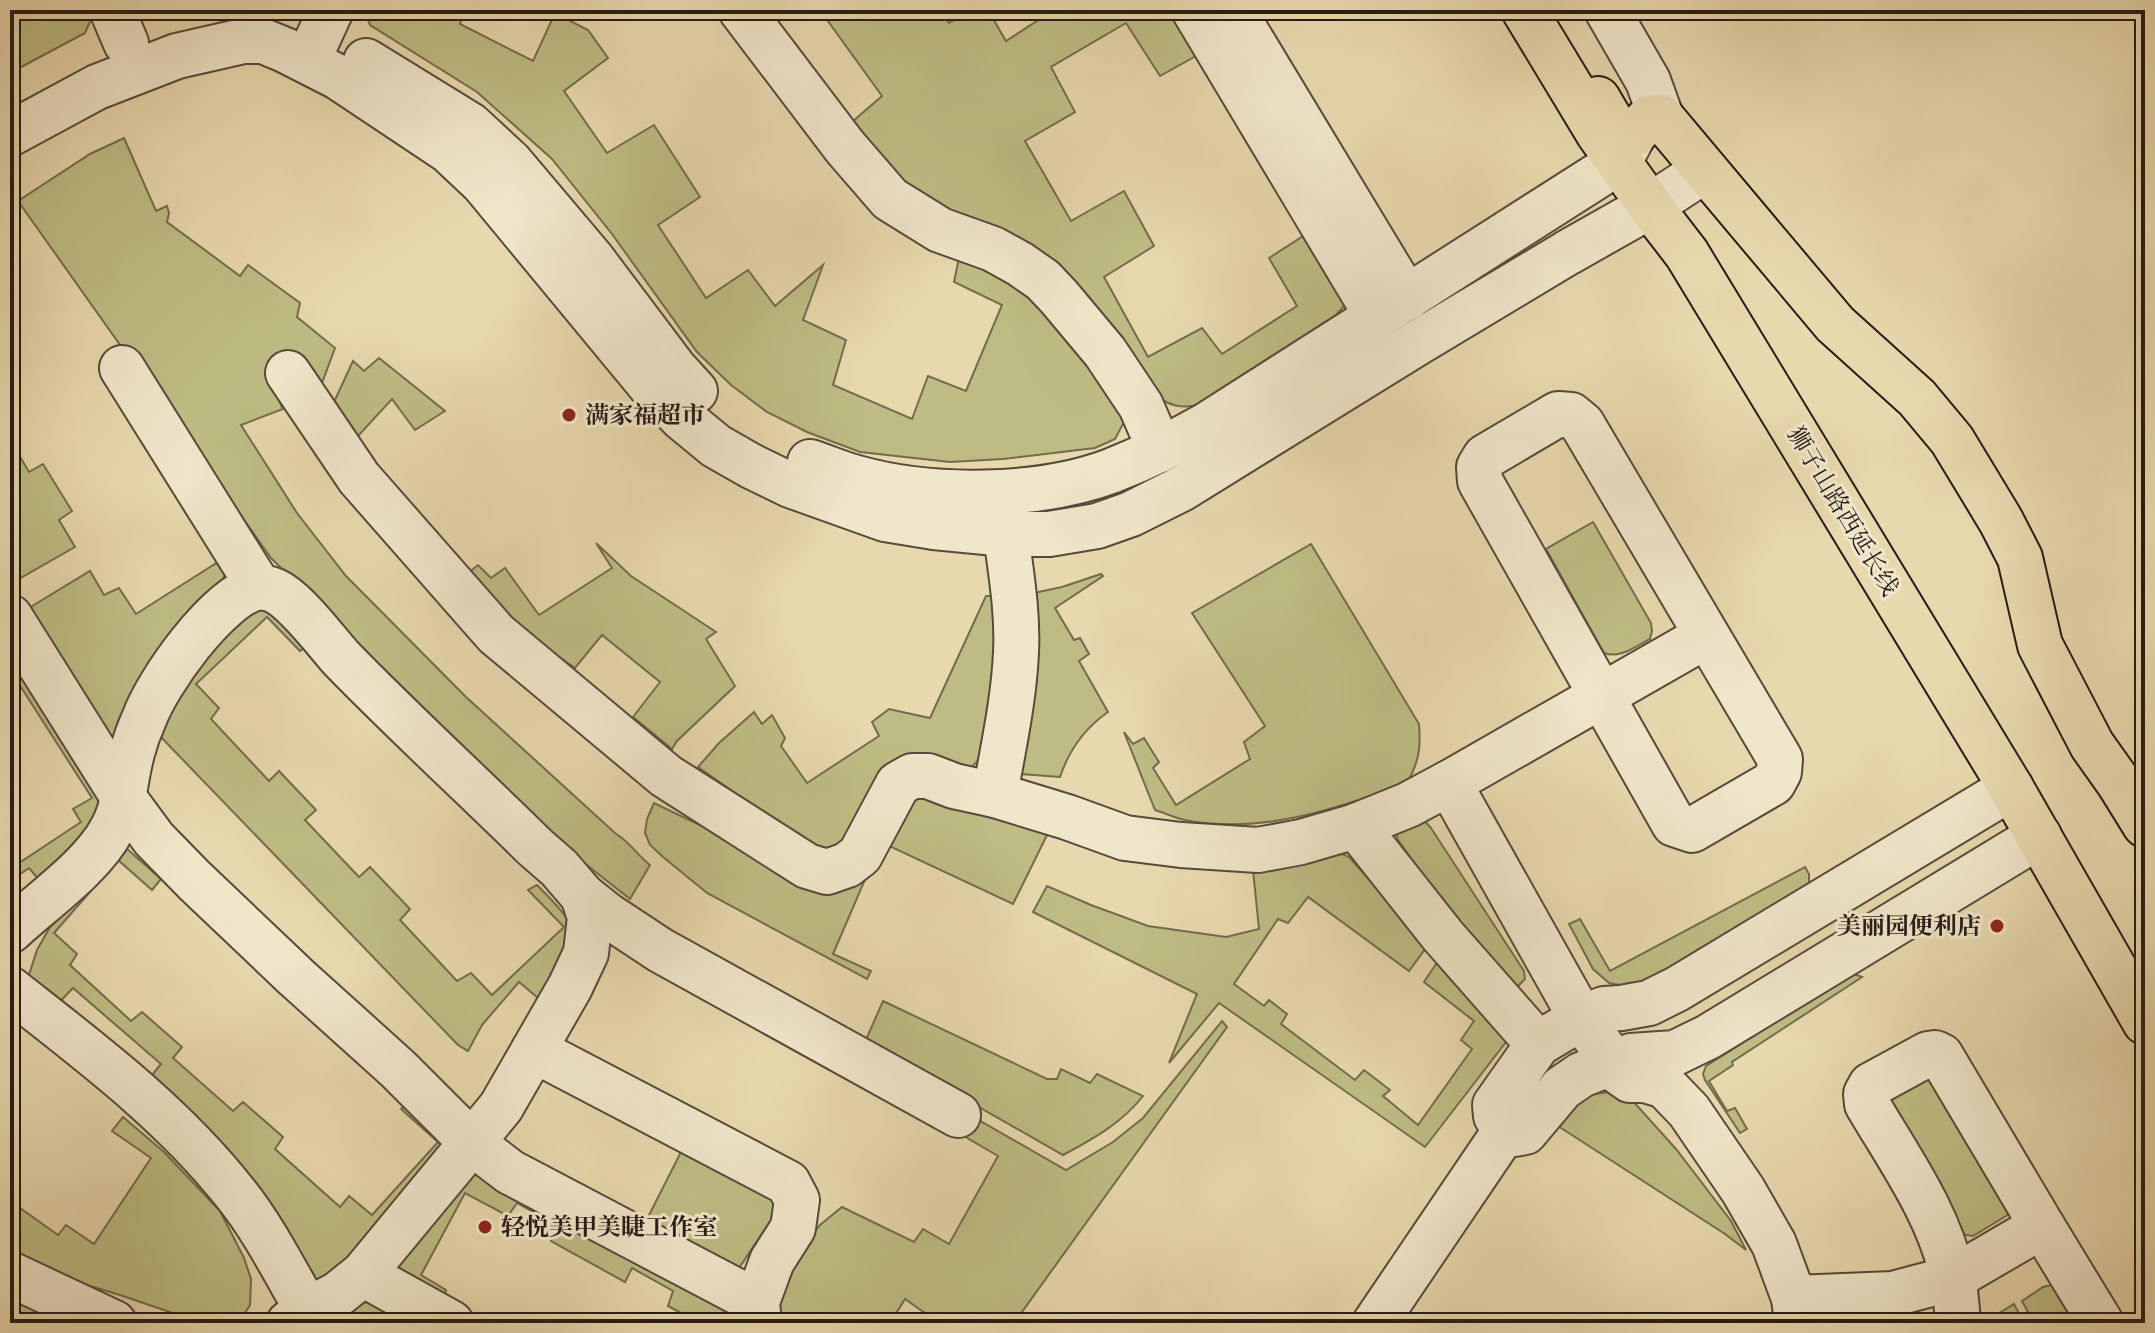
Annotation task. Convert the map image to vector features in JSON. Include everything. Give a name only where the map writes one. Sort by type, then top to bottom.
[{"type":"main road","name":"狮子山路西延长线","points":[[1524,10],[1599,134],[1638,138]]},
{"type":"main road","name":"狮子山路西延长线","points":[[1544,10],[1619,135],[1638,138],[1705,170],[1835,324],[1917,398],[1952,440],[2020,558],[2040,645],[2092,745],[2145,825]]},
{"type":"main road","name":"狮子山路西延长线","points":[[1638,138],[1650,206],[1687,254],[2011,788],[2145,1022]]},
{"type":"street","points":[[741,10],[845,147],[890,199],[940,230],[993,249],[1043,280],[1105,352],[1141,406],[1160,450]]},
{"type":"street","points":[[1194,10],[1392,307]]},
{"type":"street","points":[[1233,10],[1392,307]]},
{"type":"street","points":[[10,104],[88,60],[119,26],[266,14],[307,31],[470,125],[500,153],[566,227],[674,368],[704,400],[734,425],[772,446],[857,478],[898,487],[959,492],[1009,491],[1109,472],[1205,426],[1392,307],[1638,138],[1648,81],[1607,10]]},
{"type":"street","points":[[10,134],[97,87],[177,56],[307,31]]},
{"type":"street","points":[[307,31],[338,77],[449,151],[483,183],[650,385],[682,418],[716,446],[790,485],[885,519],[934,527],[1006,534],[1049,534],[1097,526],[1131,514],[1181,489],[1705,170]]},
{"type":"street","points":[[122,368],[259,587]]},
{"type":"street","points":[[288,373],[359,478],[496,634],[666,776],[807,866],[827,872],[847,865],[860,855],[898,784],[912,776],[928,776],[954,786],[995,795],[1125,838],[1258,850],[1301,842],[1356,826],[1408,805],[1706,636]]},
{"type":"street","points":[[1558,414],[1571,415],[1582,424],[1780,759],[1779,772],[1773,783],[1692,830],[1674,824],[1603,696],[1480,481],[1479,467],[1485,457],[1558,414]]},
{"type":"street","points":[[995,795],[1017,650],[1006,534]]},
{"type":"street","points":[[10,931],[91,859],[113,829],[132,752],[145,715],[164,681],[188,646],[215,617],[239,596],[259,587],[287,598],[342,659],[559,868],[583,896],[607,915],[660,950],[958,1115]]},
{"type":"street","points":[[10,617],[123,797],[154,839],[472,1143],[510,1172],[758,1313],[772,1261],[793,1228],[797,1200],[788,1183],[534,1050]]},
{"type":"street","points":[[1449,783],[1581,1018],[1620,1073],[1630,1080],[1645,1080],[1665,1086],[1689,1111],[1743,1190],[1774,1244],[1795,1310],[1893,1294],[1953,1278],[2042,1226]]},
{"type":"street","points":[[2011,788],[1677,989],[1649,1003],[1604,1009],[1581,1018],[1538,1044],[1495,1105],[1496,1116],[1505,1131],[1515,1134],[1525,1132],[1562,1088],[1581,1075],[1631,1056],[1675,1053],[1708,1037],[2039,836]]},
{"type":"street","points":[[1356,826],[1443,936],[1538,1044]]},
{"type":"street","points":[[299,1320],[363,1274],[501,1107],[570,987],[586,953],[590,917],[583,896]]},
{"type":"street","points":[[10,989],[117,1073],[208,1160],[238,1196],[273,1251],[299,1320]]},
{"type":"street","points":[[10,1006],[155,1123],[197,1165],[227,1202],[299,1320]]},
{"type":"street","points":[[1958,1323],[1953,1278],[1929,1210],[1867,1104],[1866,1094],[1871,1085],[1935,1053],[1941,1056],[2101,1323]]},
{"type":"street","points":[[1375,1323],[1505,1131]]},
{"type":"street","points":[[10,1274],[114,1323]]},
{"type":"street","points":[[363,1274],[451,1323]]},
{"type":"shaded area","points":[[10,10],[92,10],[92,17],[85,33],[10,73]]},
{"type":"shaded area","points":[[364,10],[465,10],[460,24],[533,61],[555,13],[588,30],[608,58],[564,91],[607,153],[654,125],[700,197],[658,225],[706,298],[748,270],[775,306],[823,265],[803,320],[846,340],[833,385],[912,419],[928,376],[966,391],[1002,305],[954,282],[960,253],[1030,289],[1110,387],[1124,422],[1115,439],[1095,448],[950,462],[860,452],[807,432],[767,412],[731,385],[697,352],[612,234],[552,159],[477,92],[370,25]]},
{"type":"shaded area","points":[[820,10],[941,10],[949,23],[971,10],[988,10],[1006,41],[1054,10],[1168,10],[1196,56],[1160,76],[1126,23],[1051,67],[1075,112],[1025,141],[1071,221],[1124,191],[1154,246],[1104,277],[1148,357],[1202,328],[1222,354],[1297,306],[1269,258],[1308,233],[1344,293],[1344,306],[1336,315],[1197,405],[1176,406],[1156,397],[921,202],[845,128],[882,96]]},
{"type":"shaded area","points":[[124,138],[156,211],[167,206],[167,222],[240,276],[248,265],[300,303],[297,317],[335,348],[322,383],[306,365],[270,381],[283,409],[241,425],[297,513],[346,576],[466,697],[650,865],[630,899],[569,851],[271,558],[18,201],[90,154]]},
{"type":"shaded area","points":[[379,358],[445,411],[415,430],[392,399],[358,436],[333,404],[353,361],[364,371]]},
{"type":"shaded area","points":[[16,450],[29,472],[43,464],[72,511],[59,520],[75,547],[10,584],[10,453]]},
{"type":"shaded area","points":[[1593,522],[1651,623],[1650,639],[1616,654],[1604,653],[1546,549]]},
{"type":"shaded area","points":[[596,543],[631,576],[716,632],[706,639],[735,686],[672,749],[633,717],[660,682],[602,635],[575,668],[526,634],[467,574],[478,565],[491,578],[505,568],[539,615],[612,568]]},
{"type":"shaded area","points":[[1311,544],[1419,724],[1418,754],[1408,782],[1327,810],[1270,822],[1213,824],[1181,819],[1155,810],[1124,732],[1133,744],[1144,738],[1159,762],[1153,768],[1176,805],[1250,759],[1244,742],[1265,726],[1192,613]]},
{"type":"shaded area","points":[[218,562],[228,568],[220,585],[115,737],[103,739],[24,611],[90,571],[104,595],[119,588],[136,614]]},
{"type":"shaded area","points":[[1101,574],[1103,576],[1055,608],[1074,640],[1080,638],[1089,654],[1079,661],[1108,712],[1079,740],[1060,777],[1021,774],[1024,595]]},
{"type":"shaded area","points":[[986,596],[1003,596],[983,754],[970,768],[951,771],[857,841],[820,853],[698,767],[719,743],[754,712],[762,724],[772,715],[785,738],[781,746],[807,783],[879,736],[872,722],[889,709],[930,718]]},
{"type":"shaded area","points":[[273,608],[311,641],[300,651],[267,617],[196,684],[219,708],[211,719],[269,781],[279,771],[316,810],[305,820],[359,877],[370,867],[410,909],[400,920],[457,981],[471,973],[492,995],[564,927],[528,890],[537,885],[569,924],[569,946],[538,998],[519,982],[482,1025],[468,1051],[458,1045],[157,733],[189,670],[250,615],[260,609]]},
{"type":"shaded area","points":[[10,649],[104,800],[99,822],[42,883],[29,868],[10,881],[10,869],[81,822],[73,809],[92,798],[10,670]]},
{"type":"shaded area","points":[[914,792],[1048,833],[1013,904],[881,842],[833,954],[871,971],[867,979],[707,893],[650,845],[645,833],[654,803],[814,880]]},
{"type":"shaded area","points":[[1423,819],[1524,971],[1525,979],[1517,987],[1503,989],[1398,840],[1396,833]]},
{"type":"shaded area","points":[[126,848],[161,879],[152,890],[118,860],[54,933],[77,954],[70,965],[131,1021],[142,1012],[182,1047],[173,1058],[233,1111],[243,1102],[283,1137],[275,1149],[340,1207],[349,1196],[372,1215],[438,1142],[401,1109],[411,1101],[449,1136],[356,1259],[317,1282],[306,1276],[144,1085],[161,1064],[73,988],[50,1012],[26,984],[37,950],[50,927],[102,861]]},
{"type":"shaded area","points":[[1333,850],[1349,857],[1428,945],[1409,971],[1308,897],[1288,923],[1278,919],[1234,984],[1264,1006],[1269,1000],[1287,1014],[1281,1024],[1355,1080],[1364,1070],[1390,1090],[1383,1096],[1418,1125],[1472,1049],[1461,1040],[1474,1021],[1424,982],[1442,955],[1504,1023],[1506,1042],[1425,1147],[1219,1003],[1169,1063],[1197,994],[1033,912],[1047,886],[1148,926],[1226,937],[1259,929],[1253,870]]},
{"type":"shaded area","points":[[1805,867],[1809,874],[1809,886],[1672,975],[1629,987],[1609,983],[1593,969],[1569,924],[1580,919],[1610,971]]},
{"type":"shaded area","points":[[1854,974],[1862,977],[1732,1062],[1733,1065],[1709,1081],[1727,1111],[1735,1108],[1747,1129],[1740,1133],[1705,1080],[1703,1074],[1706,1066]]},
{"type":"shaded area","points":[[883,1001],[1047,1079],[1057,1079],[1061,1069],[1090,1083],[1097,1074],[1143,1096],[1116,1122],[1063,1155],[865,1042]]},
{"type":"shaded area","points":[[1222,1021],[1227,1027],[1014,1323],[939,1323],[905,1299],[890,1323],[780,1323],[779,1298],[799,1248],[842,1207],[914,1242],[923,1229],[949,1244],[998,1156],[952,1129],[961,1110],[1066,1170],[1113,1142],[1143,1118]]},
{"type":"shaded area","points":[[1926,1073],[2011,1213],[1973,1236],[1959,1230],[1885,1106],[1889,1093]]},
{"type":"shaded area","points":[[1612,1092],[1632,1100],[1676,1149],[1731,1221],[1746,1250],[1558,1126],[1578,1100]]},
{"type":"shaded area","points":[[123,1117],[164,1152],[220,1211],[251,1279],[250,1305],[240,1321],[196,1321],[47,1273],[10,1251],[10,1201],[58,1235],[66,1225],[94,1244],[151,1158],[112,1131]]},
{"type":"shaded area","points":[[685,1144],[773,1191],[776,1213],[739,1268],[641,1231]]},
{"type":"shaded area","points":[[483,1172],[737,1313],[738,1323],[699,1323],[668,1306],[673,1291],[632,1268],[625,1282],[551,1241],[558,1226],[517,1203],[508,1216],[465,1193],[421,1275],[446,1290],[444,1299],[400,1274],[394,1265],[467,1175]]},
{"type":"shaded area","points":[[2051,1285],[2058,1290],[2077,1323],[2034,1323],[2022,1301]]},
{"type":"shaded area","points":[[10,1299],[64,1323],[10,1323]]},
{"type":"shaded area","points":[[365,1302],[379,1303],[414,1323],[346,1323],[351,1309]]},
{"type":"shaded area","points":[[2014,1304],[2024,1323],[1984,1323],[1985,1322]]},
{"type":"place","name":"满家福超市","points":[[569,415]]},
{"type":"place","name":"美丽园便利店","points":[[1997,926]]},
{"type":"place","name":"轻悦美甲美睫工作室","points":[[485,1227]]}]
